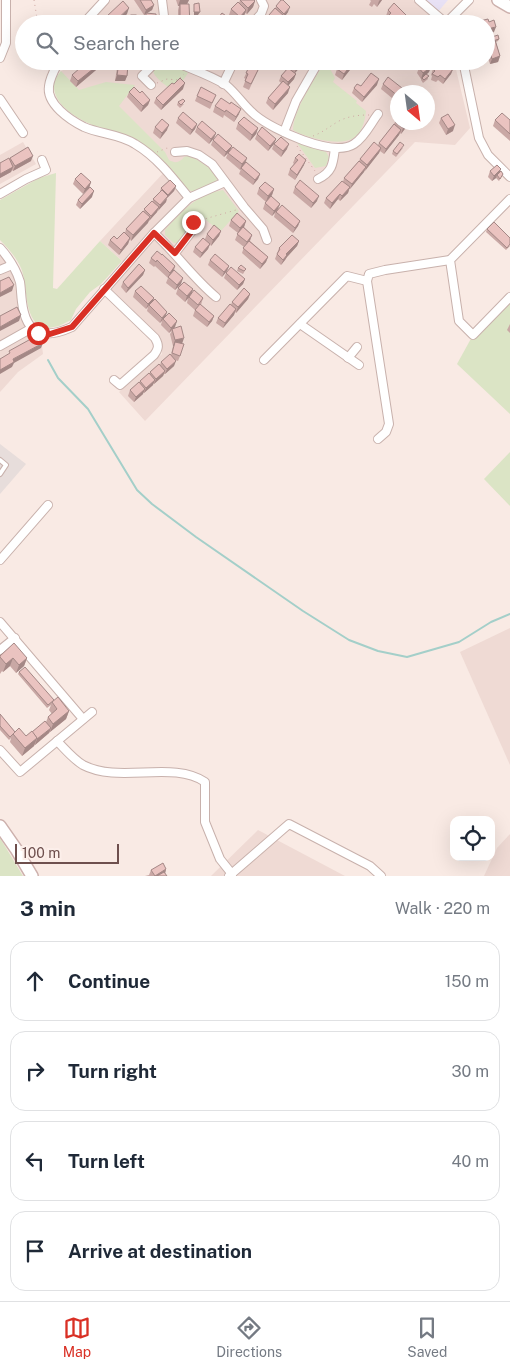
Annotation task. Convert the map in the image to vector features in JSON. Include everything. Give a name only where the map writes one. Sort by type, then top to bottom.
[{"type":"street","points":[[0,58],[6,43],[6,0]]},
{"type":"street","points":[[91,15],[105,0]]},
{"type":"street","points":[[162,0],[164,15]]},
{"type":"street","points":[[260,15],[264,6],[261,0]]},
{"type":"street","points":[[456,15],[470,0]]},
{"type":"street","points":[[498,0],[510,7]]},
{"type":"street","points":[[423,1],[438,15]]},
{"type":"street","points":[[54,70],[48,87],[51,97],[58,108],[71,119],[85,127],[133,142],[146,151],[189,198]]},
{"type":"street","points":[[148,70],[142,76],[151,85]]},
{"type":"street","points":[[194,70],[223,84],[240,98],[255,115],[284,132],[335,148],[346,148],[355,144],[378,114]]},
{"type":"street","points":[[223,84],[230,70]]},
{"type":"street","points":[[284,132],[296,101],[314,70]]},
{"type":"street","points":[[465,70],[479,138],[488,155],[510,177]]},
{"type":"street","points":[[0,99],[23,133]]},
{"type":"street","points":[[318,180],[327,175],[331,168],[335,148]]},
{"type":"street","points":[[175,152],[187,151],[199,155],[212,164],[244,207],[263,228],[267,240]]},
{"type":"street","points":[[0,194],[46,170],[42,160]]},
{"type":"street","points":[[0,248],[12,265],[20,284],[25,315],[32,328],[38,333],[50,334],[72,327],[154,233],[189,198],[225,182]]},
{"type":"street","points":[[378,439],[386,432],[389,424],[368,274],[450,260],[510,199]]},
{"type":"street","points":[[175,253],[192,231],[193,222]]},
{"type":"street","points":[[154,233],[175,253],[201,284],[216,296]]},
{"type":"street","points":[[450,260],[459,321],[473,335],[510,297]]},
{"type":"street","points":[[0,270],[12,265]]},
{"type":"street","points":[[264,360],[347,276],[368,281]]},
{"type":"street","points":[[104,289],[158,344],[158,349],[154,355],[120,385],[114,380]]},
{"type":"street","points":[[300,324],[359,365]]},
{"type":"street","points":[[0,346],[32,328]]},
{"type":"street","points":[[348,358],[357,347]]},
{"type":"street","points":[[0,560],[48,504]]},
{"type":"street","points":[[0,622],[83,719]]},
{"type":"street","points":[[0,650],[15,638]]},
{"type":"street","points":[[0,750],[20,772],[92,712]]},
{"type":"street","points":[[57,741],[82,764],[102,771],[129,774],[159,772],[185,774],[198,777],[205,782],[205,822],[220,859],[231,875],[289,824],[370,866],[381,876]]},
{"type":"street","points":[[0,826],[32,876]]},
{"type":"lane","points":[[0,460],[6,465],[0,474]]},
{"type":"path","points":[[34,0],[36,15]]},
{"type":"path","points":[[151,85],[167,79],[178,80],[188,70]]},
{"type":"path","points":[[306,140],[347,118],[378,114]]},
{"type":"path","points":[[293,136],[295,143],[313,168],[318,180]]},
{"type":"path","points":[[146,151],[157,152],[167,148],[175,152]]},
{"type":"path","points":[[193,222],[244,207]]},
{"type":"shaded area","points":[[110,0],[413,0],[430,15],[96,15]]},
{"type":"shaded area","points":[[423,0],[448,0],[437,13]]},
{"type":"shaded area","points":[[63,70],[456,70],[470,128],[455,145],[415,142],[145,421],[119,392],[162,354],[161,338],[111,289],[130,268],[100,241],[167,169],[147,148],[132,138],[83,120],[62,105],[55,92],[55,81]]},
{"type":"shaded area","points":[[23,142],[36,164],[0,184],[0,155]]},
{"type":"shaded area","points":[[0,253],[14,278],[21,319],[37,337],[42,346],[43,354],[18,372],[0,392]]},
{"type":"shaded area","points":[[0,444],[26,464],[0,494]]},
{"type":"shaded area","points":[[510,628],[510,765],[460,652]]},
{"type":"shaded area","points":[[258,830],[345,876],[211,876]]},
{"type":"shaded area","points":[[510,834],[510,876],[484,876],[491,861],[495,861],[497,848]]},
{"type":"green space","points":[[185,70],[188,73],[182,82],[177,82],[168,87],[157,78],[153,71]]},
{"type":"green space","points":[[320,70],[331,70],[335,78],[333,82],[357,101],[356,103],[366,111],[362,128],[358,134],[347,141],[340,142],[322,140],[293,130],[296,114]]},
{"type":"green space","points":[[61,71],[79,90],[106,82],[135,85],[119,106],[165,152],[169,160],[178,162],[190,155],[211,169],[217,179],[216,182],[195,192],[188,190],[143,145],[121,133],[95,126],[74,116],[57,99],[54,84],[56,77]]},
{"type":"green space","points":[[297,143],[326,152],[329,157],[326,166],[315,168]]},
{"type":"green space","points":[[56,173],[53,288],[57,289],[100,241],[122,261],[101,284],[90,292],[76,309],[71,320],[59,326],[43,329],[36,323],[29,309],[21,268],[12,253],[0,240],[0,200],[39,178]]},
{"type":"green space","points":[[223,190],[239,211],[220,232],[201,217],[190,213],[186,215],[184,221],[186,233],[180,243],[174,243],[165,235],[165,230],[191,204],[205,195]]},
{"type":"green space","points":[[510,297],[510,414],[457,364],[473,335]]},
{"type":"green space","points":[[510,452],[510,506],[484,479]]},
{"type":"green space","points":[[0,838],[23,876],[0,876]]},
{"type":"building","points":[[140,0],[151,0],[154,5],[146,10]]},
{"type":"building","points":[[240,0],[254,0],[255,1],[248,8]]},
{"type":"building","points":[[281,0],[290,7],[284,14],[276,6]]},
{"type":"building","points":[[123,1],[129,8],[122,15],[108,15]]},
{"type":"building","points":[[238,2],[246,10],[242,15],[238,15],[231,9]]},
{"type":"building","points":[[199,3],[200,12],[194,12],[194,4]]},
{"type":"building","points":[[394,3],[406,15],[389,15],[391,13],[388,10]]},
{"type":"building","points":[[180,4],[189,4],[190,15],[180,15]]},
{"type":"building","points":[[275,8],[283,15],[269,15]]},
{"type":"building","points":[[495,40],[500,56],[495,58]]},
{"type":"building","points":[[78,70],[92,70],[78,81],[72,75]]},
{"type":"building","points":[[118,70],[128,70],[127,76],[117,75]]},
{"type":"building","points":[[248,70],[258,70],[251,84],[245,81],[248,74],[246,73]]},
{"type":"building","points":[[286,70],[291,70],[296,74],[288,82],[281,76]]},
{"type":"building","points":[[338,70],[347,70],[344,74]]},
{"type":"building","points":[[452,70],[445,79],[440,75],[438,77],[432,74],[435,71]]},
{"type":"building","points":[[371,73],[379,79],[364,97],[354,88],[357,84],[361,86]]},
{"type":"building","points":[[426,74],[429,76],[424,80],[422,78]]},
{"type":"building","points":[[388,77],[398,85],[390,85],[390,90],[383,84]]},
{"type":"building","points":[[180,78],[185,83],[163,105],[156,98]]},
{"type":"building","points":[[283,81],[290,87],[275,104],[268,98]]},
{"type":"building","points":[[134,87],[140,93],[142,91],[150,100],[143,106],[129,92]]},
{"type":"building","points":[[201,87],[216,95],[212,103],[197,96]]},
{"type":"building","points":[[221,98],[241,109],[236,117],[226,110],[225,112],[215,106]]},
{"type":"building","points":[[183,99],[185,101],[181,105],[178,102]]},
{"type":"building","points":[[183,112],[197,124],[192,130],[178,118]]},
{"type":"building","points":[[502,113],[510,120],[510,134],[495,120]]},
{"type":"building","points":[[448,114],[455,125],[448,129],[441,118]]},
{"type":"building","points":[[244,117],[258,128],[252,135],[238,123]]},
{"type":"building","points":[[162,119],[169,125],[162,133],[155,127]]},
{"type":"building","points":[[202,121],[216,133],[211,139],[197,127]]},
{"type":"building","points":[[262,127],[276,139],[270,146],[257,134]]},
{"type":"building","points":[[390,129],[401,130],[386,149],[379,143]]},
{"type":"building","points":[[218,134],[232,146],[226,152],[213,140]]},
{"type":"building","points":[[281,137],[289,144],[283,151],[274,144]]},
{"type":"building","points":[[374,142],[381,148],[367,165],[360,159]]},
{"type":"building","points":[[400,142],[404,145],[397,154],[393,151]]},
{"type":"building","points":[[28,147],[33,156],[15,166],[10,158]]},
{"type":"building","points":[[233,147],[247,158],[242,164],[228,153]]},
{"type":"building","points":[[299,154],[306,160],[297,175],[290,169],[298,160],[295,158]]},
{"type":"building","points":[[9,158],[13,167],[0,174],[0,163]]},
{"type":"building","points":[[359,161],[366,167],[352,184],[344,178]]},
{"type":"building","points":[[246,162],[260,174],[255,180],[241,168]]},
{"type":"building","points":[[497,165],[501,169],[494,176],[490,171]]},
{"type":"building","points":[[501,171],[503,174],[500,179],[497,175]]},
{"type":"building","points":[[81,173],[91,182],[85,189],[75,179]]},
{"type":"building","points":[[170,180],[176,186],[168,195],[161,188]]},
{"type":"building","points":[[300,180],[319,196],[313,203],[295,187]]},
{"type":"building","points":[[342,181],[350,187],[332,203],[326,198]]},
{"type":"building","points":[[265,182],[274,189],[268,196],[259,188]]},
{"type":"building","points":[[90,187],[94,191],[82,204],[78,200]]},
{"type":"building","points":[[162,190],[168,196],[160,205],[153,199]]},
{"type":"building","points":[[271,196],[280,204],[274,211],[265,203]]},
{"type":"building","points":[[152,201],[159,207],[151,216],[144,209]]},
{"type":"building","points":[[282,205],[300,221],[295,228],[276,212]]},
{"type":"building","points":[[143,211],[150,217],[133,235],[126,229]]},
{"type":"building","points":[[237,213],[246,221],[240,228],[231,220]]},
{"type":"building","points":[[494,222],[510,238],[510,244],[507,248],[487,229]]},
{"type":"building","points":[[214,225],[221,231],[213,240],[207,234]]},
{"type":"building","points":[[243,227],[252,235],[247,242],[237,234]]},
{"type":"building","points":[[124,232],[130,238],[121,250],[110,240],[114,236],[117,239]]},
{"type":"building","points":[[292,235],[299,241],[286,254],[283,260],[277,254],[279,248]]},
{"type":"building","points":[[203,238],[210,244],[202,253],[195,247]]},
{"type":"building","points":[[249,241],[268,257],[262,264],[243,248]]},
{"type":"building","points":[[157,251],[175,266],[170,273],[157,260],[156,262],[151,258]]},
{"type":"building","points":[[215,254],[229,266],[224,272],[210,260]]},
{"type":"building","points":[[139,264],[145,270],[128,288],[123,282]]},
{"type":"building","points":[[241,265],[246,269],[244,271],[238,268]]},
{"type":"building","points":[[231,267],[245,279],[239,285],[226,273]]},
{"type":"building","points":[[174,270],[183,278],[177,285],[168,277]]},
{"type":"building","points":[[9,277],[14,285],[0,293],[0,281]]},
{"type":"building","points":[[184,282],[193,289],[187,296],[178,288]]},
{"type":"building","points":[[141,286],[154,298],[148,304],[135,291]]},
{"type":"building","points":[[244,288],[250,294],[238,307],[232,302]]},
{"type":"building","points":[[194,290],[203,298],[198,305],[189,297]]},
{"type":"building","points":[[155,299],[167,312],[162,318],[149,305]]},
{"type":"building","points":[[200,304],[214,316],[209,322],[195,310]]},
{"type":"building","points":[[230,304],[236,309],[225,323],[218,318]]},
{"type":"building","points":[[17,307],[21,315],[0,327],[0,316]]},
{"type":"building","points":[[169,313],[177,321],[171,328],[163,319]]},
{"type":"building","points":[[181,326],[184,338],[175,340],[172,329]]},
{"type":"building","points":[[38,335],[43,343],[13,359],[14,362],[0,370],[0,359],[10,353],[9,351]]},
{"type":"building","points":[[175,342],[184,344],[180,356],[172,353]]},
{"type":"building","points":[[170,354],[176,361],[167,369],[161,362]]},
{"type":"building","points":[[159,364],[165,371],[156,379],[150,372]]},
{"type":"building","points":[[149,373],[155,380],[146,388],[140,381]]},
{"type":"building","points":[[139,382],[145,389],[136,397],[130,390]]},
{"type":"building","points":[[14,643],[27,658],[19,665],[13,658],[6,664],[0,657]]},
{"type":"building","points":[[25,667],[54,700],[48,705],[19,672]]},
{"type":"building","points":[[58,697],[69,711],[53,724],[48,717],[57,709],[52,702]]},
{"type":"building","points":[[0,714],[15,732],[10,737],[0,726]]},
{"type":"building","points":[[45,721],[51,728],[37,739],[32,732]]},
{"type":"building","points":[[19,728],[26,736],[32,731],[37,738],[25,748],[13,734]]},
{"type":"building","points":[[163,863],[166,869],[155,876],[151,870]]},
{"type":"building","points":[[164,872],[167,876],[157,876]]},
{"type":"waterway","points":[[48,360],[58,378],[88,409],[137,490],[152,504],[303,611],[349,640],[378,651],[407,657],[459,642],[491,622],[510,614]]},
{"type":"route","points":[[38,333],[50,334],[72,327],[154,233],[175,253],[192,231],[193,222]]}]
